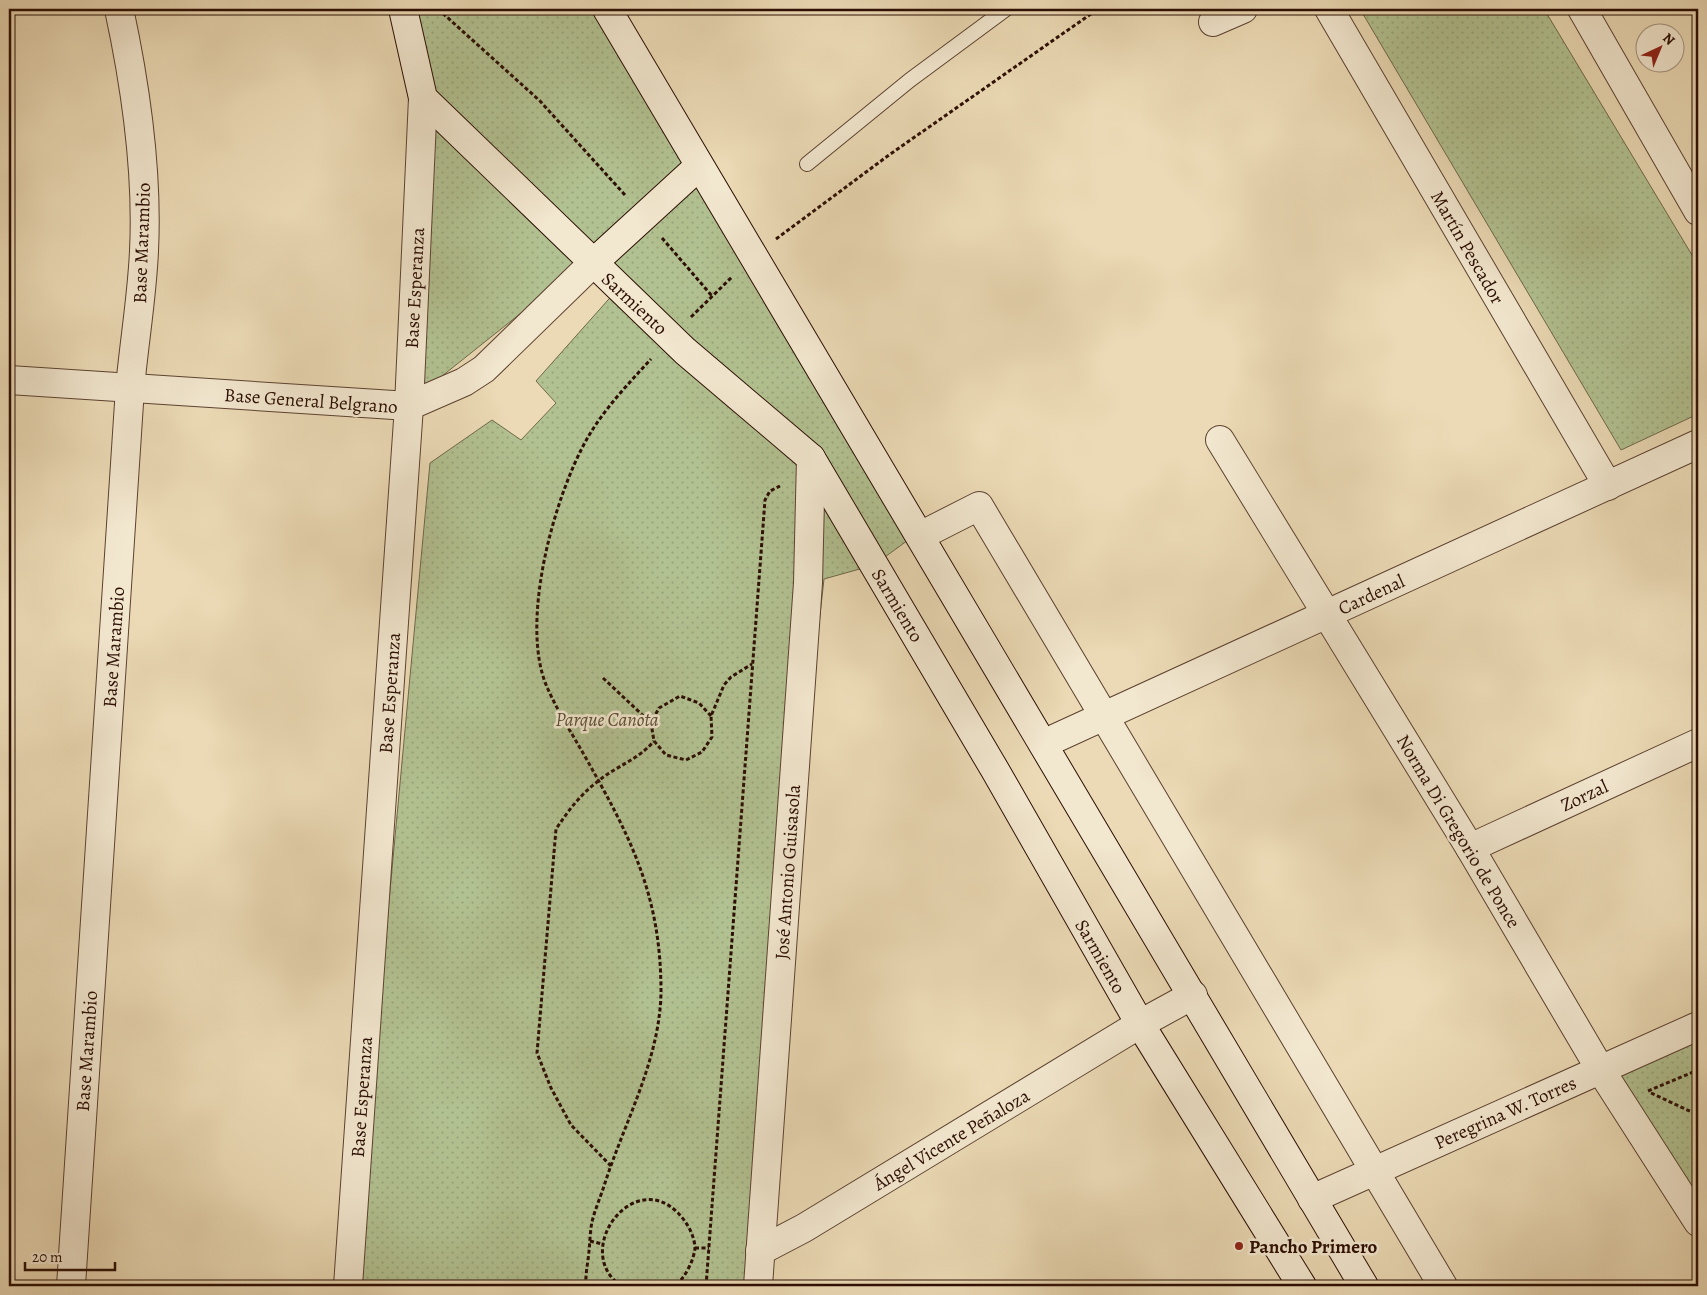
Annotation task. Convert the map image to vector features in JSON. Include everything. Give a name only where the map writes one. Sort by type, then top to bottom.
[{"type":"street","name":"Base Marambio","points":[[71,1286],[130,388],[144,251],[144,165],[131,65],[119,9]]},
{"type":"street","points":[[403,9],[423,98]]},
{"type":"street","points":[[607,9],[1364,1286]]},
{"type":"street","points":[[1213,22],[1243,9]]},
{"type":"street","name":"Martín Pescador","points":[[1329,9],[1608,486]]},
{"type":"street","points":[[1582,9],[1698,211]]},
{"type":"street","name":"Sarmiento","points":[[423,98],[592,264],[671,337],[810,458],[990,761],[1140,1024],[1302,1286]]},
{"type":"street","name":"Base Esperanza","points":[[348,1286],[409,406],[423,98]]},
{"type":"street","name":"Base General Belgrano","points":[[9,380],[409,406],[464,382],[484,368],[592,264],[699,166]]},
{"type":"street","name":"Norma Di Gregorio de Ponce","points":[[1220,440],[1470,848],[1600,1069],[1698,1222]]},
{"type":"street","name":"Cardenal","points":[[1044,744],[1103,715],[1698,444]]},
{"type":"street","name":"José Antonio Guisasola","points":[[758,1286],[807,592],[810,458]]},
{"type":"street","points":[[920,536],[979,506],[1443,1286]]},
{"type":"street","name":"Zorzal","points":[[1470,848],[1698,743]]},
{"type":"street","name":"Ángel Vicente Peñaloza","points":[[760,1251],[804,1228],[1140,1024],[1193,995]]},
{"type":"street","name":"Peregrina W. Torres","points":[[1312,1199],[1698,1026]]},
{"type":"lane","points":[[807,164],[910,80],[1006,9]]},
{"type":"path","points":[[438,9],[540,101],[712,296]]},
{"type":"path","points":[[586,1286],[592,1221],[610,1166],[640,1090],[655,1039],[661,997],[661,955],[649,889],[635,850],[547,687],[537,655],[537,605],[545,554],[568,480],[588,437],[619,394],[671,337],[754,256],[889,155],[1098,9]]},
{"type":"path","points":[[706,1286],[765,500],[770,491],[780,486]]},
{"type":"path","points":[[710,716],[699,703],[680,696],[659,708],[652,723],[654,741],[666,755],[686,760],[702,752],[712,737],[710,716],[724,685],[731,677],[753,664]]},
{"type":"path","points":[[603,678],[652,723]]},
{"type":"path","points":[[610,1166],[571,1125],[551,1088],[537,1053],[556,829],[571,806],[598,780],[633,760],[654,741]]},
{"type":"path","points":[[1653,1099],[1648,1091],[1698,1070]]},
{"type":"path","points":[[621,1286],[608,1274],[602,1244],[606,1232],[616,1217],[629,1204],[656,1201],[672,1207],[684,1219],[692,1235],[695,1248],[687,1273],[681,1283],[674,1286]]},
{"type":"path","points":[[590,1240],[602,1244]]},
{"type":"path","points":[[695,1248],[710,1248]]},
{"type":"green space","points":[[408,9],[600,9],[692,164],[589,258],[426,96]]},
{"type":"green space","points":[[1360,9],[1544,9],[1698,265],[1698,414],[1621,450]]},
{"type":"green space","points":[[424,103],[585,262],[412,400]]},
{"type":"green space","name":"Parque Canota","points":[[696,178],[915,535],[874,565],[824,579],[745,1286],[353,1286],[430,463],[492,420],[521,440],[556,403],[536,381],[616,291],[811,454],[602,267]]},
{"type":"green space","points":[[1698,1026],[1698,1222],[1600,1069]]},
{"type":"place","name":"Pancho Primero","points":[[1239,1246]]}]
